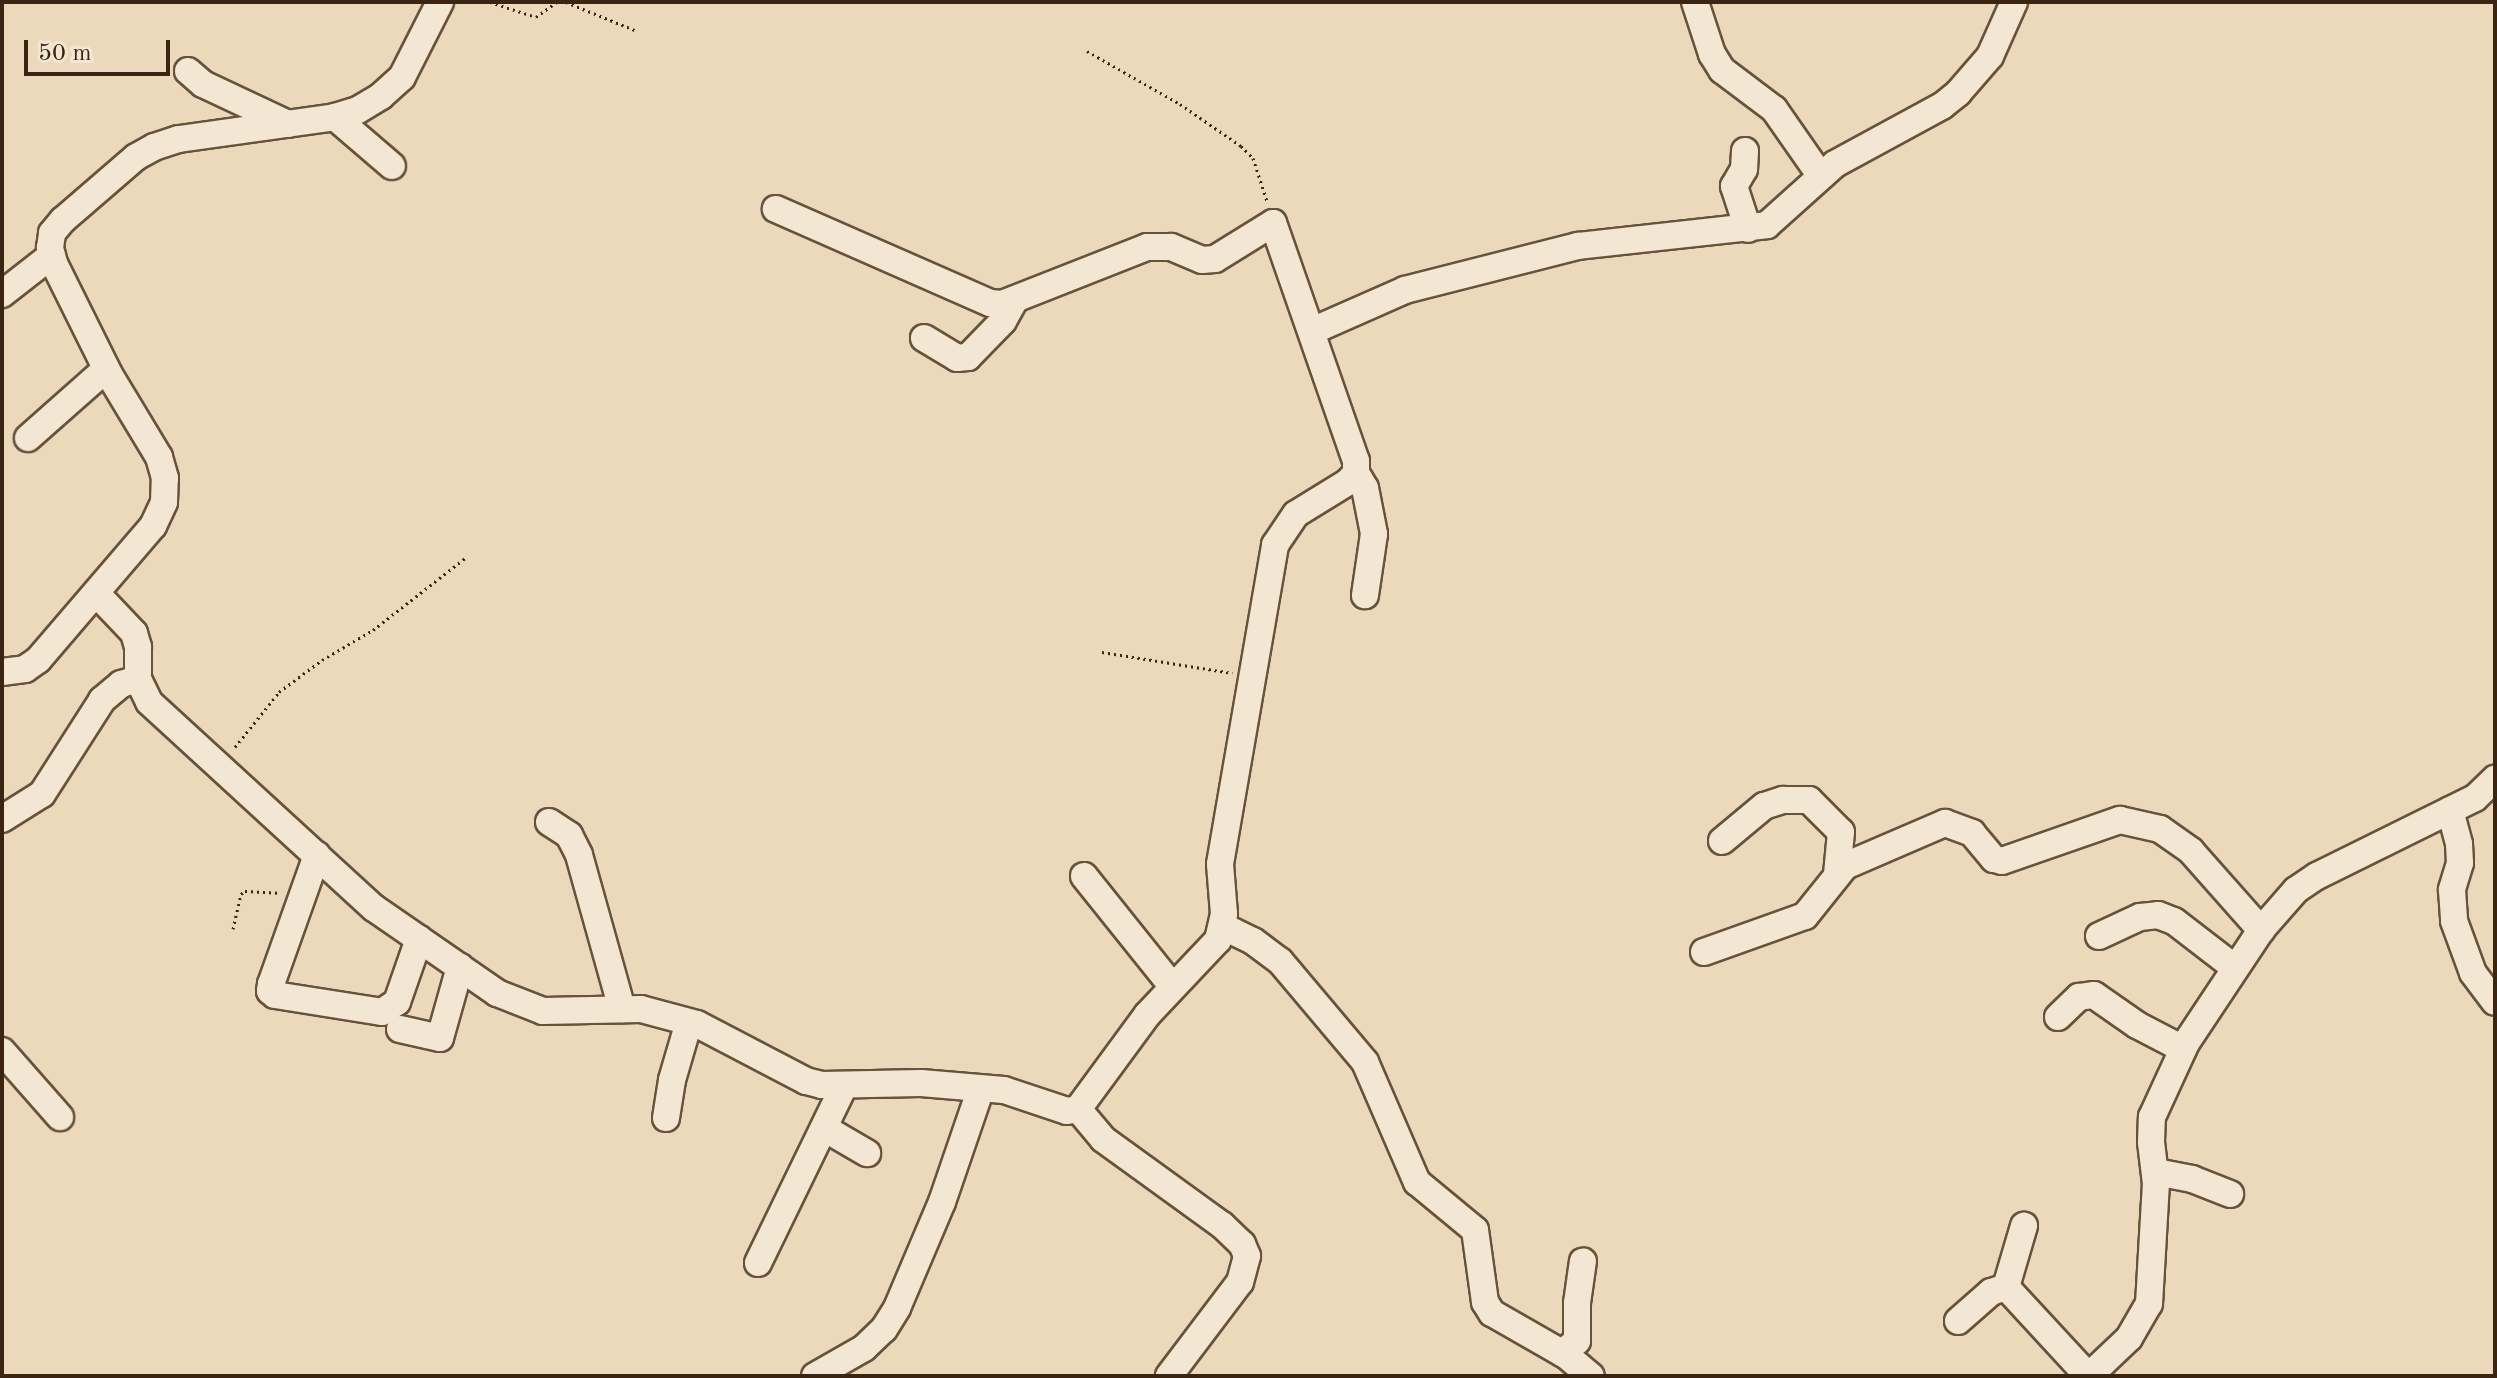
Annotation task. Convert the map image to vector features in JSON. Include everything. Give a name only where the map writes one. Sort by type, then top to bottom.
[{"type":"street","points":[[2,672],[25,669],[38,660],[153,526],[164,502],[165,478],[159,457],[106,369],[52,255],[52,233],[136,157],[154,147],[179,139],[335,117],[358,110],[381,96],[402,77],[440,2]]},
{"type":"street","points":[[1695,2],[1712,54],[1722,70],[1774,109],[1820,175]]},
{"type":"street","points":[[1312,331],[1405,290],[1578,246],[1767,225],[1820,175],[1958,93],[1990,56],[2014,2]]},
{"type":"street","points":[[188,71],[203,84],[288,124]]},
{"type":"street","points":[[335,117],[392,166]]},
{"type":"street","points":[[1745,151],[1744,169],[1734,186],[1748,229]]},
{"type":"street","points":[[776,209],[990,303],[1014,301],[1147,247],[1171,247],[1202,260],[1215,259],[1273,223],[1356,461],[1356,473],[1365,488],[1374,534],[1365,595]]},
{"type":"street","points":[[2,294],[52,255]]},
{"type":"street","points":[[924,338],[957,358],[968,357],[1003,321],[1014,301]]},
{"type":"street","points":[[28,438],[106,369]]},
{"type":"street","points":[[96,593],[134,633],[138,647],[138,679],[149,702],[374,908],[497,993],[543,1011],[565,1013],[641,1009],[689,1022],[806,1081],[844,1086],[921,1083],[981,1088],[1018,1093],[1067,1111],[1078,1109],[1147,1015],[1210,951],[1222,926],[1220,864],[1275,545],[1296,514],[1356,473]]},
{"type":"street","points":[[2,819],[42,794],[102,700],[121,684],[138,679]]},
{"type":"street","points":[[2006,1287],[2088,1376],[2129,1338],[2149,1304],[2156,1172],[2151,1142],[2152,1117],[2183,1049],[2235,968],[2261,930],[2296,890],[2317,876],[2475,798],[2495,779]]},
{"type":"street","points":[[1722,841],[1764,806],[1783,800],[1809,800],[1841,832],[1837,874]]},
{"type":"street","points":[[2450,810],[2459,844],[2460,863],[2452,890],[2454,921],[2473,973],[2495,1002]]},
{"type":"street","points":[[1704,952],[1805,916],[1817,905],[1837,874],[1858,859],[1945,823],[1961,826],[1972,833],[1994,859],[2002,861],[2120,820],[2160,829],[2191,851],[2261,930]]},
{"type":"street","points":[[549,822],[569,835],[579,855],[622,1009]]},
{"type":"street","points":[[317,855],[270,991],[275,995],[382,1012],[397,1002],[419,939]]},
{"type":"street","points":[[1084,876],[1173,987]]},
{"type":"street","points":[[2099,936],[2140,917],[2158,915],[2174,921],[2235,968]]},
{"type":"street","points":[[1222,926],[1253,941],[1280,961],[1365,1062],[1417,1182],[1475,1230],[1485,1302],[1492,1313],[1562,1353],[1591,1376]]},
{"type":"street","points":[[400,1029],[436,1038],[443,1034],[460,967]]},
{"type":"street","points":[[2058,1017],[2079,997],[2094,995],[2137,1025],[2183,1049]]},
{"type":"street","points":[[666,1118],[672,1080],[689,1022]]},
{"type":"street","points":[[2,1051],[60,1117]]},
{"type":"street","points":[[758,1263],[844,1086]]},
{"type":"street","points":[[815,1376],[864,1348],[884,1329],[897,1308],[942,1202],[981,1088]]},
{"type":"street","points":[[1078,1109],[1103,1139],[1222,1225],[1242,1244],[1247,1256],[1240,1282],[1169,1376]]},
{"type":"street","points":[[824,1128],[867,1153]]},
{"type":"street","points":[[2156,1172],[2192,1179],[2230,1194]]},
{"type":"street","points":[[2006,1287],[2024,1226]]},
{"type":"street","points":[[1562,1353],[1577,1341],[1577,1303],[1583,1261]]},
{"type":"street","points":[[1958,1321],[1991,1292],[2006,1287]]},
{"type":"path","points":[[490,2],[536,17],[557,2]]},
{"type":"path","points":[[566,2],[637,31]]},
{"type":"path","points":[[1087,51],[1180,104],[1241,146],[1253,158],[1273,223]]},
{"type":"path","points":[[220,766],[279,692],[322,660],[373,630],[465,558]]},
{"type":"path","points":[[1102,652],[1252,676]]},
{"type":"path","points":[[233,929],[241,894],[245,891],[302,896]]}]
